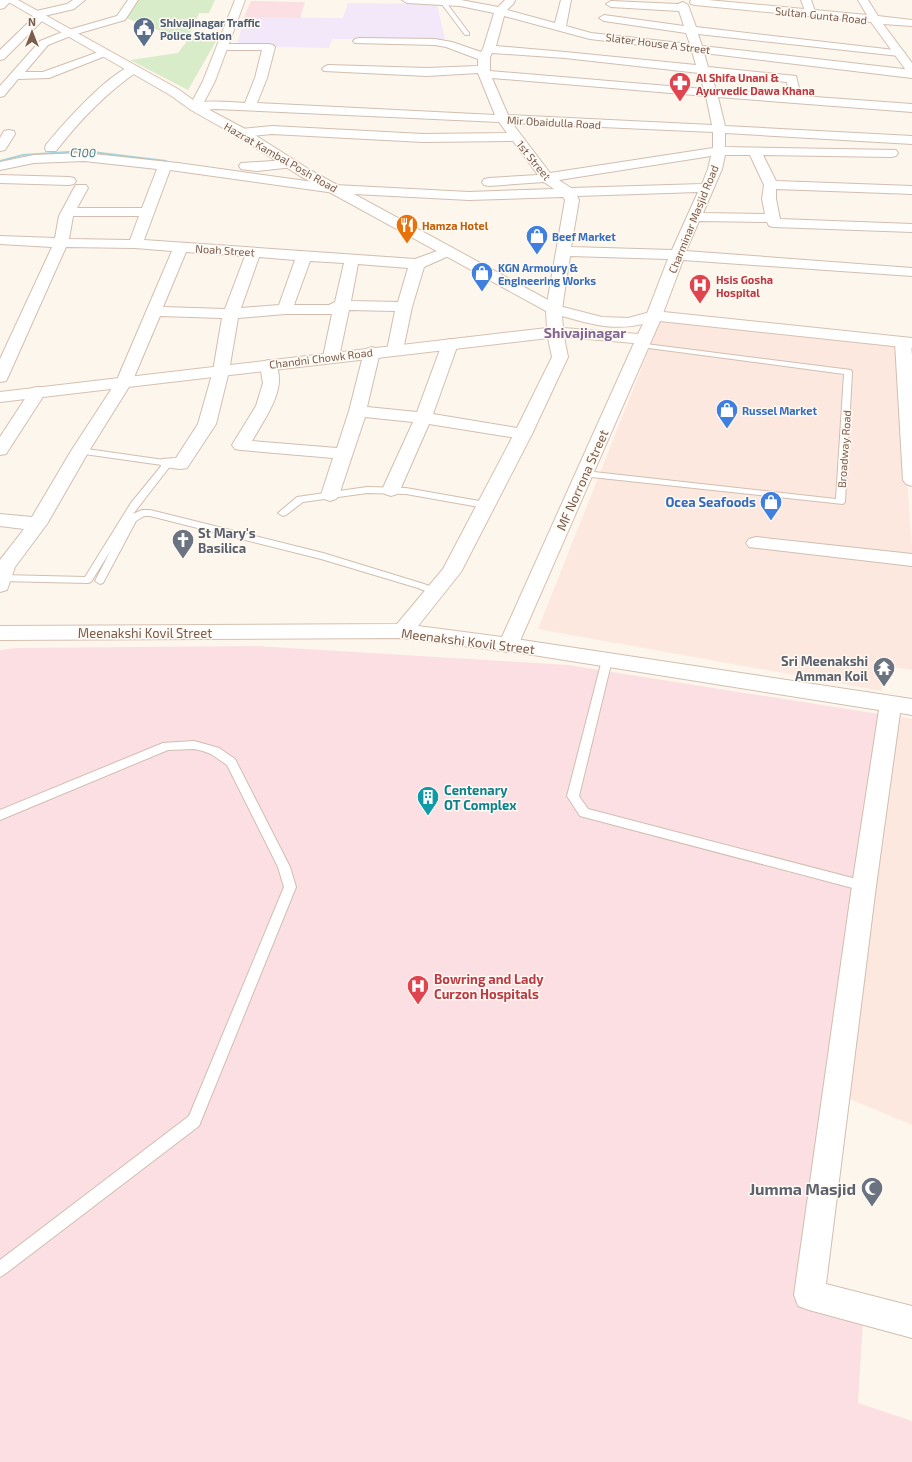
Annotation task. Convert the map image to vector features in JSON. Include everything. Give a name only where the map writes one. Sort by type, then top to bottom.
[{"type":"street","points":[[0,6],[9,0]]},
{"type":"street","name":"Hazrat Kambal Posh Road","points":[[9,0],[174,92],[195,107],[242,133],[288,164],[554,309],[601,322],[628,323],[654,316]]},
{"type":"street","points":[[0,57],[38,16],[70,7],[80,0]]},
{"type":"street","points":[[0,93],[44,43],[69,33],[121,18],[133,0]]},
{"type":"street","points":[[195,107],[209,81],[240,0]]},
{"type":"street","name":"Slater House A Street","points":[[408,0],[461,2],[500,11],[590,36],[912,72]]},
{"type":"street","points":[[485,62],[500,11],[512,0]]},
{"type":"street","points":[[560,27],[566,0]]},
{"type":"street","points":[[806,0],[810,14]]},
{"type":"street","points":[[863,0],[912,72]]},
{"type":"street","name":"Sultan Gunta Road","points":[[611,4],[685,3],[912,23]]},
{"type":"street","name":"Charminar Masjid Road","points":[[654,316],[677,255],[715,169],[719,151],[719,129],[712,93],[691,30],[685,3]]},
{"type":"street","points":[[604,18],[691,30],[899,53]]},
{"type":"street","points":[[359,41],[436,42],[448,44],[485,62],[556,79],[712,93],[912,108]]},
{"type":"street","points":[[223,47],[269,47],[261,78],[249,107]]},
{"type":"street","points":[[15,76],[45,75],[104,53]]},
{"type":"street","points":[[556,79],[565,55]]},
{"type":"street","points":[[328,69],[427,72],[485,62],[565,55],[792,79]]},
{"type":"street","points":[[789,59],[796,99]]},
{"type":"street","name":"1st Street","points":[[485,62],[503,119],[546,178],[568,193]]},
{"type":"street","points":[[52,148],[70,123],[100,95],[134,69]]},
{"type":"street","points":[[174,92],[195,90],[209,81]]},
{"type":"street","name":"Mir Obaidulla Road","points":[[195,107],[216,105],[719,129],[912,140]]},
{"type":"street","points":[[242,133],[272,130],[416,138],[517,138]]},
{"type":"street","points":[[0,147],[10,134]]},
{"type":"street","points":[[0,155],[35,148],[108,148],[257,167],[288,164]]},
{"type":"street","points":[[478,182],[546,178],[719,151],[904,154]]},
{"type":"street","points":[[754,151],[770,185],[768,191],[774,222],[787,224],[909,228],[912,243]]},
{"type":"street","points":[[0,166],[34,159],[84,156],[335,189],[469,196],[707,188]]},
{"type":"street","points":[[135,244],[165,166]]},
{"type":"street","points":[[305,173],[336,178],[404,182],[441,182]]},
{"type":"street","points":[[0,179],[75,184],[61,243],[0,377]]},
{"type":"street","points":[[770,185],[912,190]]},
{"type":"street","points":[[404,631],[451,572],[523,434],[560,357],[554,309],[572,200],[568,193]]},
{"type":"street","points":[[69,212],[147,212]]},
{"type":"street","points":[[694,217],[773,218]]},
{"type":"street","name":"Noah Street","points":[[0,240],[135,244],[417,264],[448,252]]},
{"type":"street","points":[[2,574],[38,524],[80,451],[124,382],[182,247]]},
{"type":"street","points":[[563,251],[677,255],[912,272]]},
{"type":"street","points":[[168,462],[181,464],[207,424],[221,371],[231,314],[254,252]]},
{"type":"street","points":[[285,309],[304,256]]},
{"type":"street","points":[[330,357],[352,259]]},
{"type":"street","points":[[395,350],[404,307],[417,264]]},
{"type":"street","points":[[154,311],[231,314],[285,309],[331,310],[342,305],[404,307]]},
{"type":"street","points":[[654,316],[908,343],[912,480]]},
{"type":"street","name":"MF Norrona Street","points":[[510,645],[654,316]]},
{"type":"street","name":"Chandni Chowk Road","points":[[0,397],[372,352],[556,332],[642,342]]},
{"type":"street","points":[[391,490],[423,418],[450,344]]},
{"type":"street","points":[[330,494],[358,412],[372,352]]},
{"type":"street","points":[[268,365],[271,383],[264,406],[241,445],[344,454]]},
{"type":"street","points":[[0,450],[38,392]]},
{"type":"street","points":[[358,412],[423,418],[523,434]]},
{"type":"street","points":[[0,520],[38,524]]},
{"type":"street","points":[[756,543],[912,560]]},
{"type":"street","name":"Meenakshi Kovil Street","points":[[0,639],[10,633],[404,631],[510,645],[901,706]]},
{"type":"street","points":[[901,706],[864,886],[809,1296],[912,1322]]},
{"type":"lane","points":[[443,2],[467,34]]},
{"type":"lane","name":"Broadway Road","points":[[585,474],[840,502],[848,372],[642,342]]},
{"type":"lane","points":[[80,451],[168,462]]},
{"type":"lane","points":[[2,574],[88,580],[134,505],[168,462]]},
{"type":"lane","points":[[283,513],[300,499],[367,490],[391,490],[485,506]]},
{"type":"lane","points":[[100,580],[132,519],[142,513],[150,513],[323,556],[421,586],[435,592]]},
{"type":"lane","points":[[607,660],[573,796],[584,813],[864,886]]},
{"type":"lane","points":[[0,815],[167,746],[187,745],[205,747],[215,751],[231,762],[284,867],[290,887],[194,1121],[0,1269]]},
{"type":"shaded area","points":[[251,1],[305,2],[300,18],[244,17]]},
{"type":"shaded area","points":[[348,3],[437,4],[445,39],[332,39],[329,48],[237,46],[244,17],[343,18]]},
{"type":"shaded area","points":[[661,319],[898,345],[912,550],[912,670],[883,666],[882,691],[538,629]]},
{"type":"shaded area","name":"Bowring and Lady Curzon Hospitals","points":[[256,646],[568,665],[879,714],[794,1299],[863,1319],[858,1403],[912,1421],[912,1462],[0,1462],[0,650],[17,648]]},
{"type":"shaded area","points":[[896,716],[912,719],[912,1125],[845,1097]]},
{"type":"green space","points":[[136,0],[215,0],[209,13],[199,13],[189,36],[219,36],[188,90],[130,60],[178,53],[187,41],[126,18]]},
{"type":"waterway","name":"C100","points":[[0,161],[23,155],[84,151],[166,161]]},
{"type":"place","name":"Shivajinagar Traffic Police Station","points":[[144,48]]},
{"type":"place","name":"Al Shifa Unani & Ayurvedic Dawa Khana","points":[[680,102]]},
{"type":"place","name":"Hamza Hotel","points":[[407,244]]},
{"type":"place","name":"Beef Market","points":[[537,256]]},
{"type":"place","name":"KGN Armoury & Engineering Works","points":[[482,292]]},
{"type":"place","name":"Hsis Gosha Hospital","points":[[700,304]]},
{"type":"place","name":"Russel Market","points":[[727,430]]},
{"type":"place","name":"Ocea Seafoods","points":[[771,522]]},
{"type":"place","name":"St Mary's Basilica","points":[[183,560]]},
{"type":"place","name":"Sri Meenakshi Amman Koil","points":[[884,688]]},
{"type":"place","name":"Centenary OT Complex","points":[[428,816]]},
{"type":"place","name":"Bowring and Lady Curzon Hospitals","points":[[418,1006]]},
{"type":"place","name":"Jumma Masjid","points":[[872,1208]]},
{"type":"district","name":"Shivajinagar","points":[[585,332]]}]
